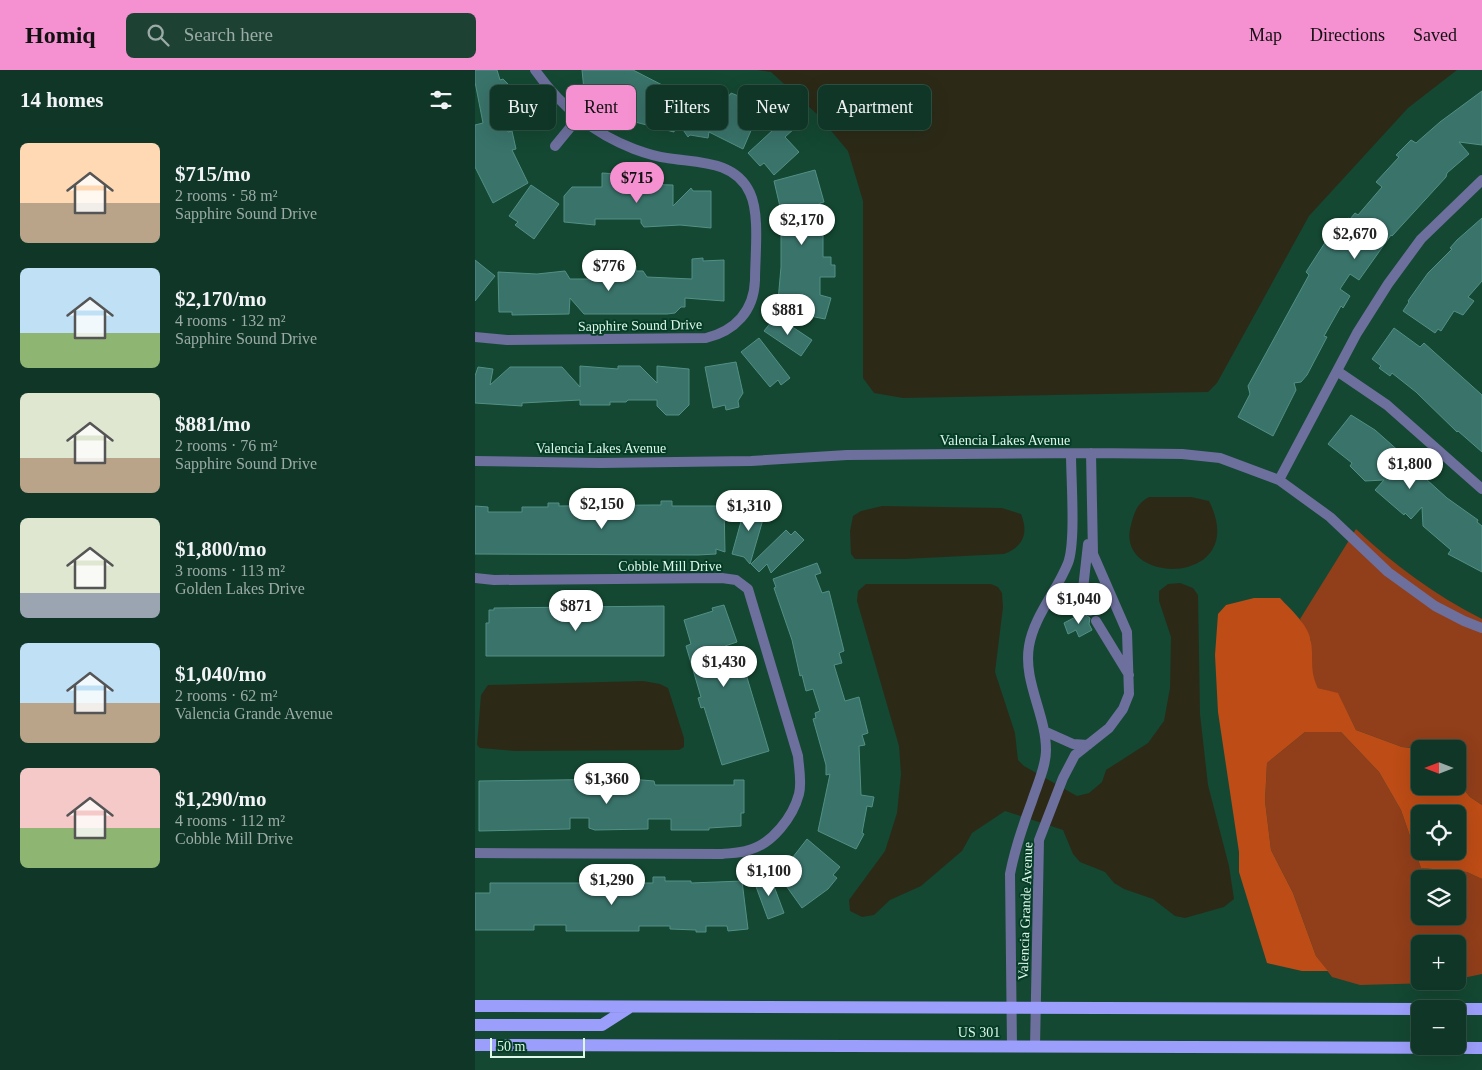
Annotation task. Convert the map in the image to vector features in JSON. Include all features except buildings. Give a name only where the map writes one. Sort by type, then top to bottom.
[{"type":"main road","name":"US 301","points":[[475,1006],[1411,1009]]},
{"type":"main road","points":[[475,1025],[602,1025],[630,1007]]},
{"type":"main road","points":[[1466,1009],[1482,1009]]},
{"type":"main road","name":"US 301","points":[[475,1045],[1482,1048]]},
{"type":"street","name":"Sapphire Sound Drive","points":[[535,70],[550,92],[566,107]]},
{"type":"street","points":[[555,146],[568,130]]},
{"type":"street","name":"Sapphire Sound Drive","points":[[475,337],[507,340],[706,338],[730,330],[739,322],[749,307],[755,284],[755,218],[754,203],[745,183],[717,165],[667,158],[632,148],[600,130]]},
{"type":"street","points":[[1279,480],[1337,371],[1388,284],[1421,239],[1482,180]]},
{"type":"street","points":[[1337,371],[1387,405],[1482,489]]},
{"type":"street","name":"Valencia Lakes Avenue","points":[[475,461],[600,463],[751,461],[847,455],[1091,453],[1182,454],[1221,458],[1279,480],[1330,517],[1396,578],[1435,606],[1482,628]]},
{"type":"street","name":"Valencia Grande Avenue","points":[[1035,1047],[1039,840],[1063,778],[1075,755],[1109,728],[1123,709],[1129,694],[1127,632],[1093,554],[1091,453]]},
{"type":"street","name":"Valencia Grande Avenue","points":[[1012,1047],[1011,874],[1021,831],[1042,771],[1046,751],[1044,731],[1029,677],[1029,646],[1034,628],[1069,562],[1072,539],[1071,454]]},
{"type":"street","points":[[1090,611],[1082,598],[1091,523]]},
{"type":"street","name":"Cobble Mill Drive","points":[[475,578],[722,578],[736,580],[748,589],[798,756],[801,779],[799,796],[785,822],[771,839],[750,850],[722,854],[475,853]]},
{"type":"street","points":[[1096,621],[1129,675]]},
{"type":"street","points":[[1044,731],[1073,744],[1088,745]]},
{"type":"shaded area","points":[[757,70],[1457,70],[1408,108],[1309,216],[1217,383],[1208,392],[903,398],[874,393],[863,378],[863,201],[848,151],[830,130],[931,130],[931,85],[818,85],[818,115],[808,106],[808,85],[785,85],[771,72]]},
{"type":"shaded area","points":[[1149,497],[1191,497],[1209,501],[1217,529],[1212,549],[1198,563],[1179,568],[1159,568],[1142,560],[1131,546],[1131,525],[1135,512],[1139,505]]},
{"type":"shaded area","points":[[882,506],[1002,508],[1021,514],[1024,527],[1023,538],[1016,547],[1004,554],[904,559],[855,559],[851,554],[850,531],[853,516],[861,511]]},
{"type":"shaded area","points":[[1356,529],[1385,555],[1416,578],[1448,600],[1482,619],[1482,805],[1466,792],[1466,740],[1411,740],[1411,747],[1402,747],[1356,730],[1338,694],[1318,688],[1311,675],[1311,640],[1300,619]]},
{"type":"shaded area","points":[[1180,583],[1193,588],[1198,595],[1200,714],[1208,785],[1229,866],[1234,899],[1224,907],[1185,918],[1175,916],[1153,899],[1124,889],[1114,883],[1105,872],[1080,862],[1073,854],[1063,830],[1005,811],[972,833],[962,851],[921,886],[890,900],[874,915],[862,917],[850,911],[849,900],[885,851],[897,813],[901,774],[899,746],[857,601],[858,591],[866,584],[991,584],[998,587],[1002,593],[1003,607],[995,672],[1015,733],[1018,760],[1024,766],[1077,796],[1089,793],[1102,782],[1106,770],[1148,743],[1164,721],[1170,688],[1171,637],[1159,601],[1159,591],[1168,584]]},
{"type":"shaded area","points":[[1254,598],[1280,598],[1299,618],[1310,636],[1313,670],[1318,688],[1338,693],[1356,730],[1402,747],[1411,748],[1411,795],[1466,795],[1466,792],[1482,805],[1482,879],[1466,872],[1466,870],[1421,868],[1418,860],[1466,860],[1466,805],[1411,805],[1411,839],[1401,810],[1379,772],[1341,732],[1305,732],[1267,763],[1265,801],[1271,850],[1293,893],[1316,956],[1328,971],[1302,971],[1267,963],[1239,872],[1239,852],[1218,712],[1215,655],[1218,614],[1226,605]]},
{"type":"shaded area","points":[[643,681],[660,684],[668,688],[684,738],[684,747],[679,750],[515,751],[480,748],[477,745],[481,695],[488,685]]},
{"type":"shaded area","points":[[1305,732],[1341,732],[1379,772],[1401,810],[1411,839],[1411,860],[1418,860],[1421,868],[1444,870],[1411,870],[1411,925],[1466,925],[1466,872],[1482,879],[1482,974],[1466,977],[1466,935],[1411,935],[1411,984],[1360,985],[1332,977],[1316,956],[1293,893],[1271,850],[1265,801],[1267,763]]}]
